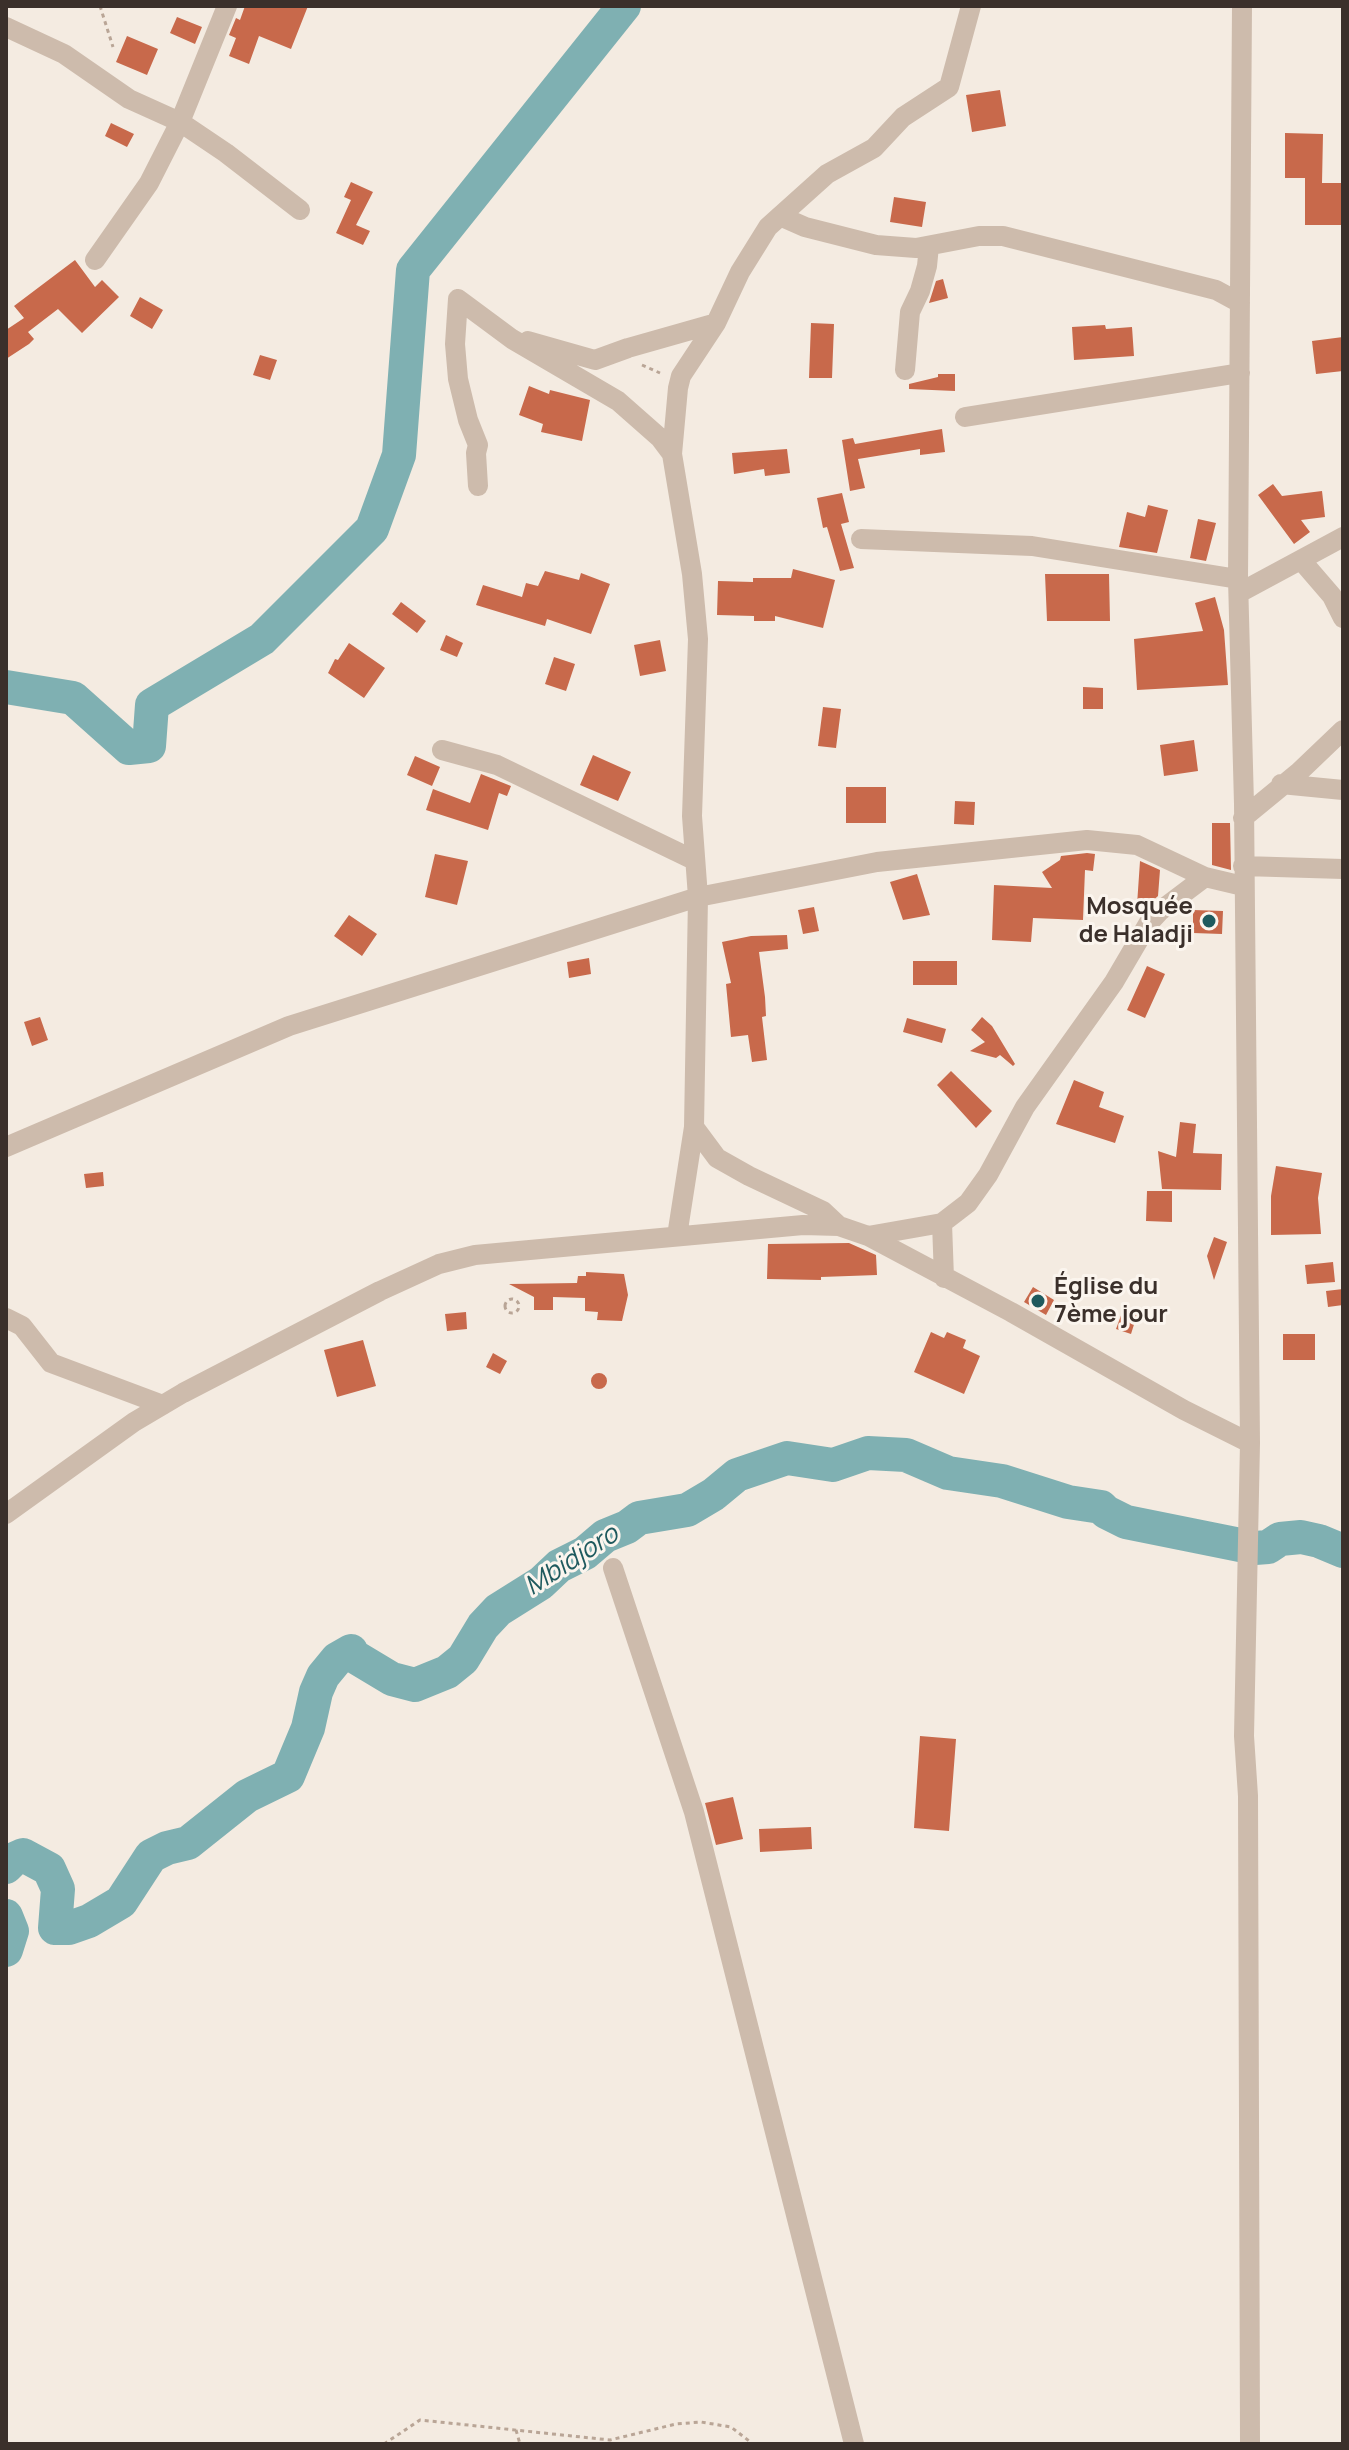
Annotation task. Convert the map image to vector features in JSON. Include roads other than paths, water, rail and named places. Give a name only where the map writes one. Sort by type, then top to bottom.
[{"type":"street","points":[[95,260],[149,183],[180,122],[227,6]]},
{"type":"street","points":[[677,1236],[694,1127],[698,897],[692,816],[698,639],[690,560],[672,454],[681,376],[716,323],[740,272],[768,227],[827,174],[874,148],[903,117],[949,87],[971,6]]},
{"type":"street","points":[[1242,6],[1239,586],[1250,1443],[1244,1736],[1248,1796],[1250,2444]]},
{"type":"street","points":[[6,27],[64,54],[129,99],[180,122],[300,210]]},
{"type":"street","points":[[780,216],[805,227],[864,243],[916,248],[979,236],[1003,236],[1216,290],[1240,303]]},
{"type":"street","points":[[905,370],[910,312],[920,291],[929,246]]},
{"type":"street","points":[[478,486],[478,445],[458,379],[455,344],[458,299],[512,339],[618,401],[652,430],[672,454]]},
{"type":"street","points":[[512,339],[562,349],[595,360],[716,323]]},
{"type":"street","points":[[965,417],[1240,373]]},
{"type":"street","points":[[861,539],[1032,546],[1239,586],[1301,560],[1343,537]]},
{"type":"street","points":[[1301,560],[1332,596],[1343,618]]},
{"type":"street","points":[[1243,818],[1299,772],[1342,730]]},
{"type":"street","points":[[442,750],[497,765],[694,860]]},
{"type":"street","points":[[1281,784],[1343,790]]},
{"type":"street","points":[[6,1147],[289,1026],[698,897],[877,862],[1087,840],[1137,845],[1205,877],[1343,869]]},
{"type":"street","points":[[868,1236],[942,1223],[968,1203],[988,1175],[1025,1107],[1114,982],[1148,924],[1205,877]]},
{"type":"street","points":[[694,1127],[717,1158],[823,1211],[839,1226]]},
{"type":"street","points":[[942,1223],[944,1278]]},
{"type":"street","points":[[6,1514],[134,1422],[163,1405],[380,1291],[439,1264],[475,1255],[803,1225],[839,1226],[868,1236],[1011,1312],[1184,1410],[1250,1443]]},
{"type":"street","points":[[6,1318],[22,1326],[51,1363],[163,1405]]},
{"type":"street","points":[[613,1568],[694,1812],[854,2444]]},
{"type":"waterway","points":[[6,687],[73,698],[129,748],[149,746],[152,705],[262,639],[372,529],[399,455],[413,270],[624,6]]},
{"type":"waterway","name":"Mbidjoro","points":[[6,1867],[23,1855],[49,1869],[58,1889],[55,1928],[69,1928],[89,1921],[121,1902],[151,1856],[188,1843],[247,1796],[288,1776],[308,1728],[316,1692],[323,1676],[337,1659],[351,1651],[352,1655],[392,1679],[415,1685],[447,1672],[463,1659],[483,1626],[498,1610],[541,1583],[559,1566],[585,1553],[605,1536],[639,1518],[687,1510],[737,1475],[787,1458],[833,1465],[868,1453],[906,1455],[948,1473],[1002,1481],[1068,1502],[1101,1507],[1126,1522],[1255,1548],[1268,1547],[1280,1539],[1301,1537],[1343,1551]]},
{"type":"waterway","name":"Mbidjoro","points":[[6,1916],[12,1931],[6,1950]]},
{"type":"place","name":"Mosquée de Haladji","points":[[1209,921]]},
{"type":"place","name":"Église du 7ème jour","points":[[1038,1301]]}]
